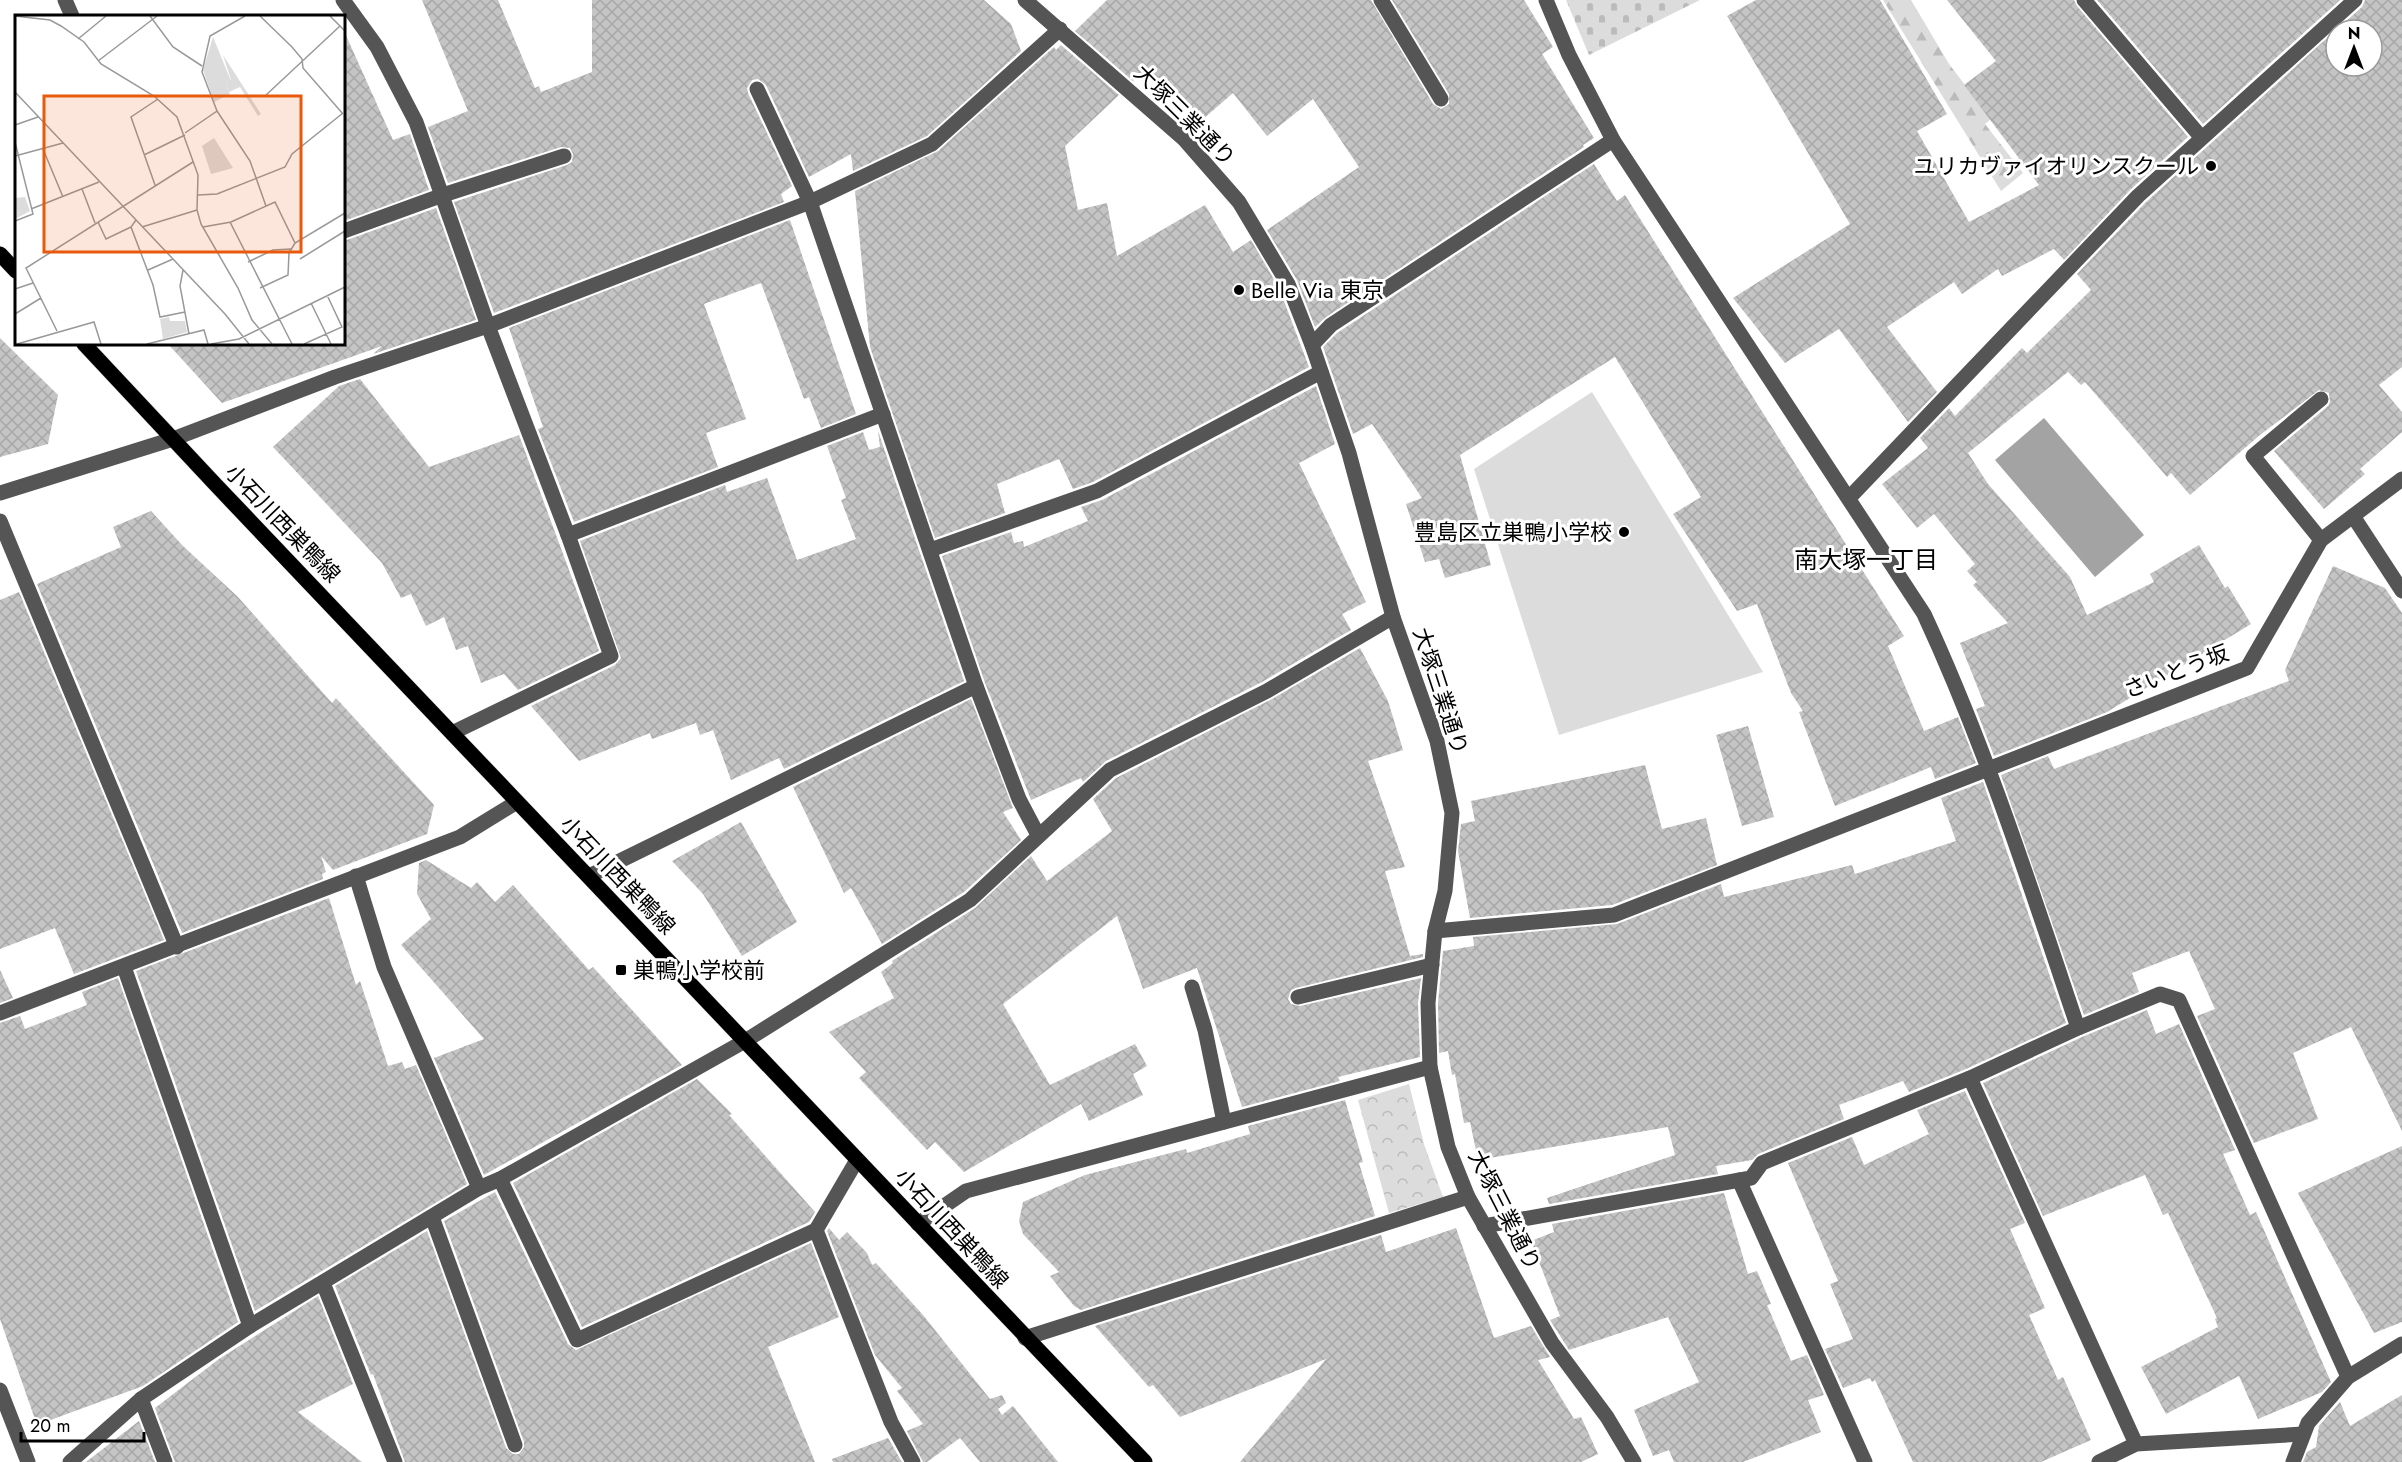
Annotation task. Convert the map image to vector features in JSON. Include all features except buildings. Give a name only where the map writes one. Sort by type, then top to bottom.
[{"type":"main road","points":[[0,254],[15,270]]},
{"type":"main road","name":"小石川西巣鴨線","points":[[85,345],[1145,1462]]},
{"type":"street","points":[[64,0],[72,15]]},
{"type":"street","points":[[343,0],[377,46],[416,122],[488,326],[568,535],[611,656],[452,733]]},
{"type":"street","name":"大塚三業通り","points":[[1025,0],[1184,139],[1239,202],[1288,284],[1312,345],[1349,453],[1393,617],[1437,741],[1452,813],[1445,891],[1435,931],[1428,1003],[1430,1067],[1448,1148],[1468,1197],[1552,1343],[1606,1417],[1631,1461]]},
{"type":"street","points":[[1382,0],[1441,99]]},
{"type":"street","points":[[1546,0],[1569,56],[1613,140],[1924,614],[1954,678],[1989,768],[2078,1028]]},
{"type":"street","points":[[2084,0],[2201,137]]},
{"type":"street","points":[[1849,498],[2138,196],[2355,0]]},
{"type":"street","points":[[0,493],[173,439],[335,376],[488,326],[810,202],[932,144],[1060,29]]},
{"type":"street","points":[[757,89],[810,202],[976,686],[1019,799],[1038,835]]},
{"type":"street","points":[[1312,345],[1331,324],[1613,140]]},
{"type":"street","points":[[345,231],[443,195],[564,156]]},
{"type":"street","points":[[930,550],[1097,491],[1321,372]]},
{"type":"street","points":[[2321,399],[2253,456],[2321,540]]},
{"type":"street","points":[[568,535],[883,414]]},
{"type":"street","name":"さいとう坂","points":[[1435,931],[1614,915],[2247,668],[2321,540],[2402,479]]},
{"type":"street","points":[[2354,516],[2402,591]]},
{"type":"street","points":[[0,521],[177,947]]},
{"type":"street","points":[[70,1462],[141,1399],[250,1326],[479,1188],[500,1179],[745,1041],[970,900],[1110,770],[1267,692],[1393,617]]},
{"type":"street","points":[[589,876],[976,686]]},
{"type":"street","points":[[0,1013],[460,837],[517,802]]},
{"type":"street","points":[[356,876],[384,967],[479,1188]]},
{"type":"street","points":[[1298,997],[1432,965]]},
{"type":"street","points":[[124,967],[250,1326]]},
{"type":"street","points":[[1192,987],[1224,1122]]},
{"type":"street","points":[[1484,1226],[1750,1178],[1762,1163],[1970,1078],[2078,1028],[2160,994],[2179,1000],[2348,1377]]},
{"type":"street","points":[[918,1224],[966,1191],[1430,1067]]},
{"type":"street","points":[[1970,1078],[2136,1444]]},
{"type":"street","points":[[500,1179],[577,1340],[816,1230],[857,1160]]},
{"type":"street","points":[[1739,1180],[1865,1462]]},
{"type":"street","points":[[1025,1338],[1468,1197]]},
{"type":"street","points":[[432,1217],[514,1445]]},
{"type":"street","points":[[816,1230],[891,1422],[913,1462]]},
{"type":"street","points":[[322,1283],[395,1462]]},
{"type":"street","points":[[2293,1462],[2308,1423],[2348,1377],[2402,1344]]},
{"type":"street","points":[[0,1390],[28,1462]]},
{"type":"street","points":[[141,1399],[165,1462]]},
{"type":"street","points":[[2099,1462],[2136,1444],[2303,1434]]},
{"type":"green space","points":[[1566,0],[1700,0],[1589,55]]},
{"type":"green space","points":[[1883,0],[1911,0],[1949,64],[1991,119],[1985,124],[2023,173],[2001,191]]},
{"type":"green space","points":[[1592,392],[1763,672],[1559,735],[1474,469]]},
{"type":"green space","points":[[1409,1084],[1424,1144],[1443,1197],[1389,1213],[1358,1100]]},
{"type":"shaded area","points":[[2044,418],[2144,535],[2095,577],[1995,460]]},
{"type":"place","name":"ユリカヴァイオリンスクール","points":[[2211,166]]},
{"type":"place","name":"Belle Via 東京","points":[[1239,290]]},
{"type":"place","name":"豊島区立巣鴨小学校","points":[[1624,532]]},
{"type":"place","name":"巣鴨小学校前","points":[[621,970]]},
{"type":"district","name":"南大塚一丁目","points":[[1866,560]]}]
